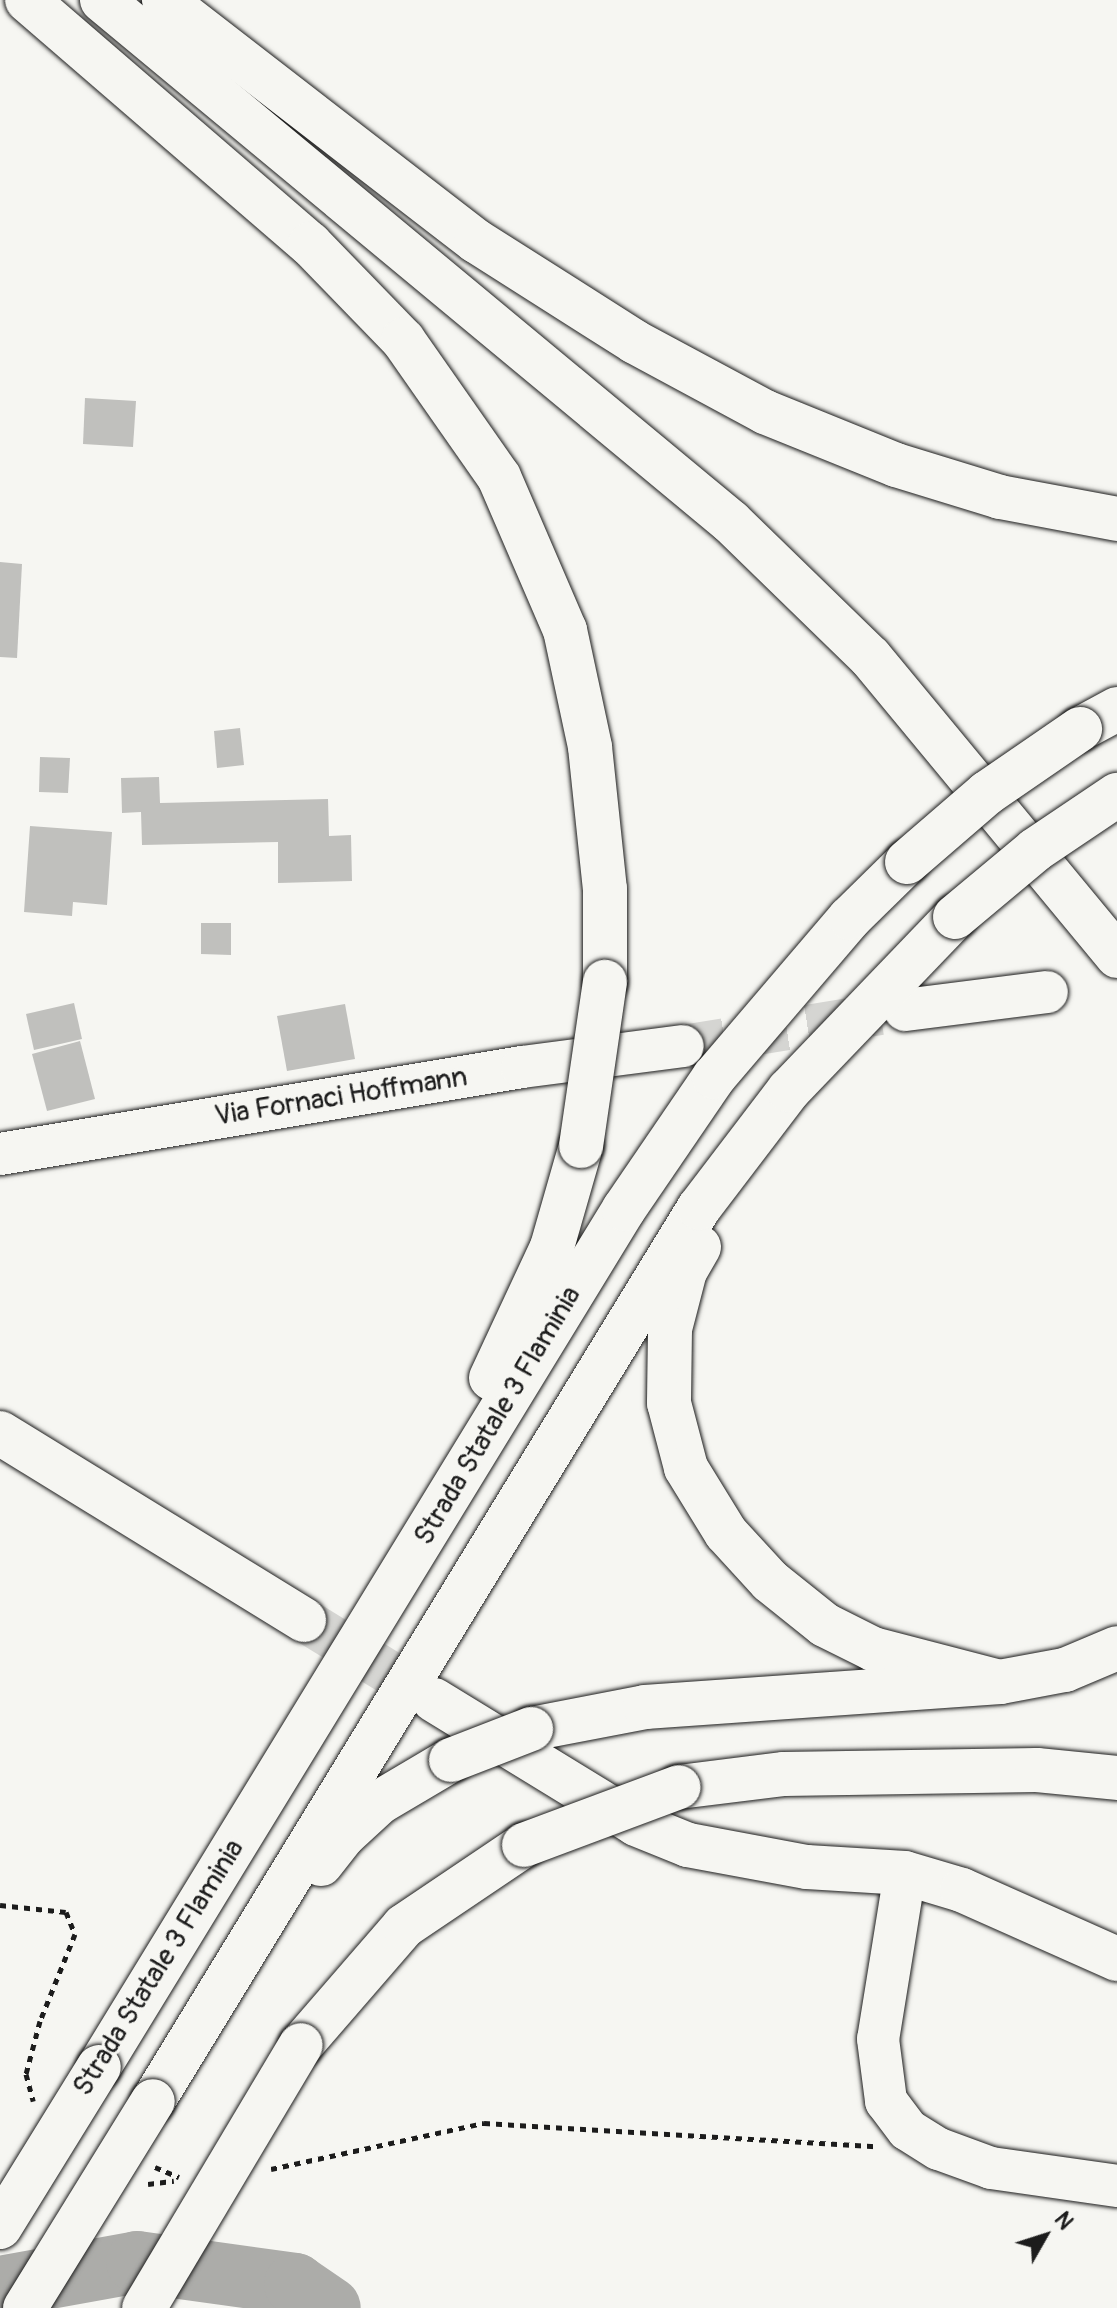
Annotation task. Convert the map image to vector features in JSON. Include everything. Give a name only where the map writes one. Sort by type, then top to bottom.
[{"type":"main road","points":[[27,0],[310,244],[403,340],[499,477],[565,630],[590,747],[605,889],[605,982],[581,1146],[552,1247],[506,1354],[157,1944],[123,2028]]},
{"type":"main road","points":[[80,0],[247,124]]},
{"type":"main road","points":[[102,0],[247,124],[731,522],[870,657],[1117,956]]},
{"type":"main road","points":[[164,0],[476,241],[661,356],[765,412],[896,465],[1000,497],[1117,519]]},
{"type":"main road","name":"Strada Statale 3 Flaminia","points":[[0,2227],[624,1209],[714,1077],[850,918],[907,862],[987,793],[1098,719]]},
{"type":"main road","points":[[25,2308],[699,1208],[789,1090],[955,917],[1035,850],[1117,795]]},
{"type":"main road","points":[[789,1090],[766,1142],[685,1271],[670,1329],[669,1403],[686,1468],[726,1533],[770,1581],[825,1625],[873,1649],[1000,1682]]},
{"type":"main road","points":[[0,1433],[304,1620]]},
{"type":"main road","points":[[177,2062],[242,1988],[308,1882],[344,1835],[380,1802],[451,1760],[531,1729],[645,1707],[1000,1682],[1065,1670],[1117,1648]]},
{"type":"main road","points":[[434,1700],[636,1824],[688,1845],[807,1867],[905,1873],[962,1890],[1108,1951]]},
{"type":"main road","points":[[144,2308],[301,2045],[404,1926],[524,1845],[679,1787],[784,1774],[1037,1770],[1117,1778]]},
{"type":"street","points":[[905,1010],[1047,992]]},
{"type":"street","name":"Via Fornaci Hoffmann","points":[[0,1154],[522,1067],[683,1046]]},
{"type":"street","points":[[905,1873],[878,2039],[886,2101],[908,2130],[939,2149],[991,2168],[1117,2186]]},
{"type":"path","points":[[265,2170],[484,2123],[812,2146],[874,2147],[908,2130]]},
{"type":"building","points":[[85,398],[136,401],[133,447],[83,444]]},
{"type":"building","points":[[0,562],[22,564],[17,658],[0,657]]},
{"type":"building","points":[[240,728],[244,765],[217,768],[214,731]]},
{"type":"building","points":[[40,757],[70,758],[68,793],[39,792]]},
{"type":"building","points":[[159,777],[160,803],[328,799],[329,836],[351,835],[352,881],[278,883],[278,842],[142,845],[141,812],[122,813],[121,778]]},
{"type":"building","points":[[30,826],[112,832],[107,905],[73,902],[72,916],[24,912]]},
{"type":"building","points":[[201,923],[231,923],[231,955],[201,954]]},
{"type":"building","points":[[74,1003],[82,1039],[34,1050],[26,1014]]},
{"type":"building","points":[[345,1004],[355,1059],[287,1071],[277,1016]]},
{"type":"building","points":[[80,1041],[95,1099],[47,1111],[32,1054]]},
{"type":"waterway","points":[[0,2287],[137,2262],[295,2284],[330,2308]]},
{"type":"tunnel","points":[[683,1046],[880,1014]]},
{"type":"tunnel","points":[[304,1620],[434,1700]]}]
